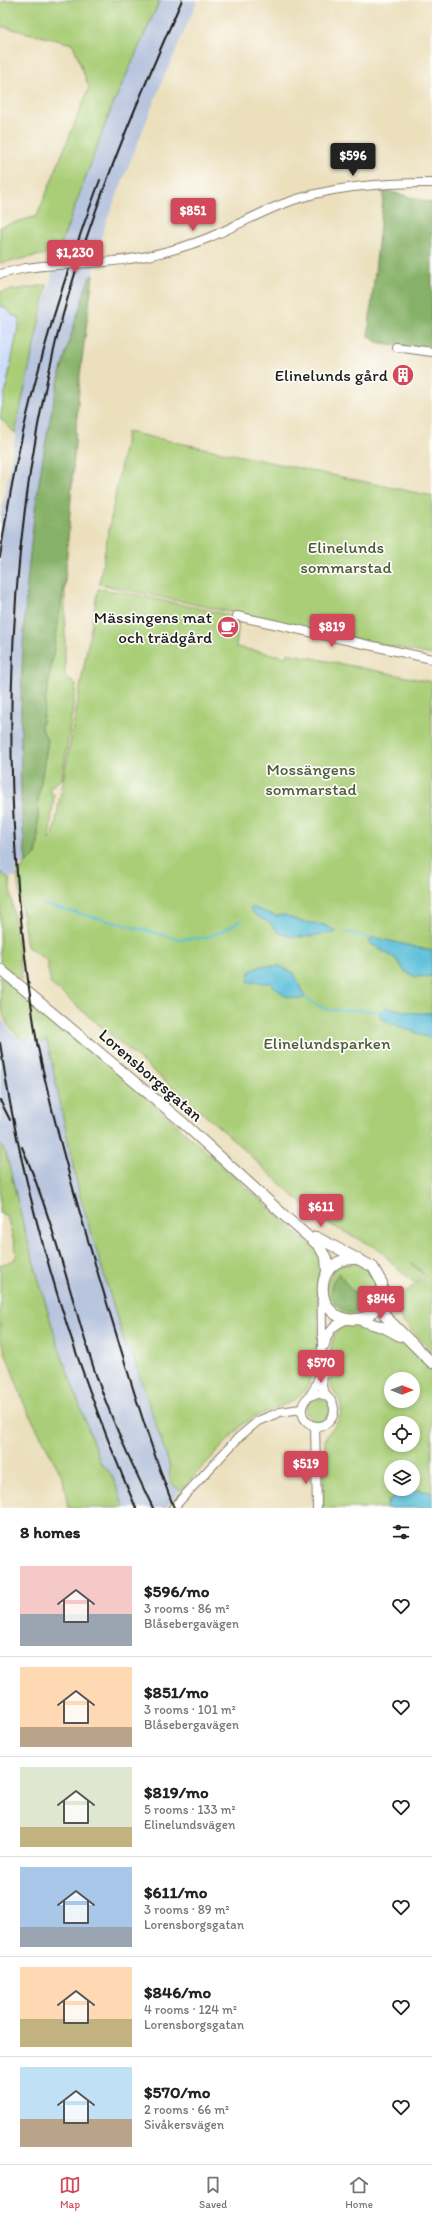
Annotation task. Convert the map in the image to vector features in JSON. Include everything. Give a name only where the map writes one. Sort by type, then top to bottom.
[{"type":"main road","name":"Lorensborgsgatan","points":[[0,969],[174,1115],[324,1252],[327,1272],[322,1293],[330,1310],[338,1316],[353,1319],[394,1333],[424,1354]]},
{"type":"main road","name":"Lorensborgsgatan","points":[[277,1208],[324,1242],[358,1260],[368,1263],[377,1271],[382,1283],[383,1310],[389,1321],[432,1363]]},
{"type":"main road","points":[[327,1272],[341,1261],[358,1260]]},
{"type":"main road","points":[[353,1319],[368,1316],[374,1312],[382,1296]]},
{"type":"street","points":[[0,274],[43,266],[146,258],[207,238],[280,205],[318,193],[384,184],[432,183]]},
{"type":"street","points":[[396,347],[432,352]]},
{"type":"street","points":[[236,616],[432,659]]},
{"type":"street","points":[[322,1293],[319,1373],[316,1386],[303,1403],[301,1409],[304,1419],[315,1426],[328,1423],[334,1412],[333,1403],[326,1395],[322,1387],[325,1343],[333,1326],[353,1319]]},
{"type":"street","points":[[310,1395],[318,1393],[326,1395]]},
{"type":"street","points":[[173,1508],[239,1437],[258,1421],[280,1412],[301,1409]]},
{"type":"street","points":[[315,1426],[316,1508]]},
{"type":"shaded area","points":[[160,0],[198,0],[162,82],[107,220],[98,247],[93,275],[89,279],[52,409],[36,502],[29,555],[21,670],[20,747],[26,863],[17,867],[17,876],[9,879],[0,872],[0,521],[27,372],[58,251],[111,109]]},
{"type":"shaded area","points":[[0,301],[35,302],[8,423],[0,422]]},
{"type":"shaded area","points":[[0,1016],[13,1035],[47,1040],[79,1193],[126,1347],[131,1350],[170,1467],[168,1479],[172,1485],[181,1490],[165,1508],[124,1508],[112,1478],[106,1467],[101,1464],[57,1343],[25,1232],[6,1153],[0,1144]]},
{"type":"green space","points":[[5,0],[160,0],[111,109],[58,252],[0,263],[0,227],[37,216],[89,88],[73,44],[0,26],[0,4]]},
{"type":"green space","points":[[384,190],[432,203],[432,351],[376,342],[368,335]]},
{"type":"green space","points":[[93,275],[80,375],[65,580],[41,728],[48,741],[38,798],[38,842],[36,855],[26,863],[21,785],[21,706],[27,581],[37,497],[51,415],[70,338],[89,278]]},
{"type":"green space","points":[[47,285],[15,433],[0,418],[20,318],[12,315],[3,306],[0,307],[0,292]]},
{"type":"green space","name":"Elinelunds sommarstad","points":[[127,432],[432,496],[432,655],[99,584]]},
{"type":"green space","points":[[65,580],[65,676],[76,685],[62,779],[50,787],[50,792],[54,795],[49,840],[53,837],[98,589],[127,593],[225,614],[239,621],[236,647],[286,657],[287,653],[432,682],[432,1351],[405,1324],[392,1303],[426,1276],[411,1262],[423,1275],[415,1283],[399,1270],[379,1249],[327,1223],[298,1200],[226,1133],[51,984],[48,971],[48,961],[27,947],[17,876],[26,863],[36,855],[38,842],[38,798],[48,741],[41,728]]},
{"type":"green space","points":[[0,872],[9,879],[22,980],[0,964]]},
{"type":"green space","points":[[0,976],[122,1076],[322,1255],[317,1288],[319,1313],[317,1343],[313,1367],[307,1387],[298,1398],[257,1416],[243,1424],[181,1490],[174,1486],[170,1481],[170,1467],[131,1350],[126,1347],[79,1193],[47,1040],[41,1043],[32,1036],[26,1042],[11,1029],[6,1022],[1,1007]]},
{"type":"green space","points":[[0,1144],[6,1153],[25,1232],[57,1343],[101,1464],[106,1467],[113,1478],[124,1508],[68,1508],[63,1478],[25,1406],[0,1338],[0,1265],[14,1260],[17,1254],[7,1216],[0,1213]]},
{"type":"green space","points":[[355,1263],[371,1272],[378,1283],[378,1295],[372,1305],[362,1313],[350,1316],[339,1313],[329,1301],[327,1296],[327,1286],[330,1276],[336,1268],[342,1264]],"holes":[[[339,1273],[351,1290],[335,1304],[332,1289]]]},
{"type":"green space","points":[[339,1273],[351,1290],[371,1300],[363,1309],[355,1313],[346,1312],[339,1308],[334,1301],[331,1292],[333,1282]]},
{"type":"green space","points":[[352,1324],[366,1327],[387,1334],[414,1352],[432,1370],[432,1493],[420,1490],[420,1460],[384,1460],[384,1496],[403,1496],[388,1501],[386,1508],[323,1508],[325,1441],[340,1416],[341,1408],[340,1401],[331,1387],[330,1382],[331,1350],[336,1332],[345,1325]]},
{"type":"green space","points":[[318,1398],[323,1399],[329,1405],[329,1415],[323,1421],[318,1422],[313,1421],[307,1415],[306,1410],[307,1405],[313,1399]]},
{"type":"water","points":[[252,907],[276,916],[285,915],[299,921],[324,925],[336,931],[335,933],[301,937],[288,936],[280,933],[270,923],[256,915],[250,909]]},
{"type":"water","points":[[373,937],[432,951],[432,976],[416,977],[405,972],[396,959],[371,944],[370,941]]},
{"type":"water","points":[[261,966],[280,966],[294,973],[305,998],[299,999],[285,996],[270,983],[248,982],[250,971]]},
{"type":"water","points":[[386,1007],[415,1013],[432,1013],[432,1039],[383,1020],[380,1017],[381,1011]]},
{"type":"water","points":[[420,1490],[432,1493],[432,1508],[386,1508],[391,1499],[395,1496],[420,1496]]},
{"type":"waterway","points":[[43,904],[179,939],[205,938],[221,932],[242,920]]},
{"type":"waterway","points":[[347,932],[370,938]]},
{"type":"waterway","points":[[305,998],[329,1010],[381,1011]]},
{"type":"railway","points":[[174,1508],[138,1405],[68,1172],[37,1043],[25,955],[16,867],[12,778],[12,689],[16,600],[25,512],[38,424],[57,337],[82,250],[112,166],[182,0]]},
{"type":"railway","points":[[0,557],[27,413],[53,319],[83,226],[100,180]]},
{"type":"railway","points":[[0,1043],[22,1163],[53,1280],[91,1395],[136,1508]]},
{"type":"railway","points":[[0,1100],[10,1120]]},
{"type":"railway","points":[[22,1147],[52,1229],[100,1387],[121,1440],[153,1508]]},
{"type":"place","name":"Elinelunds gård","points":[[403,375]]},
{"type":"place","name":"Mässingens mat och trädgård","points":[[228,627]]},
{"type":"park label","name":"Mossängens sommarstad","points":[[311,779]]},
{"type":"park label","name":"Elinelundsparken","points":[[327,1043]]}]
